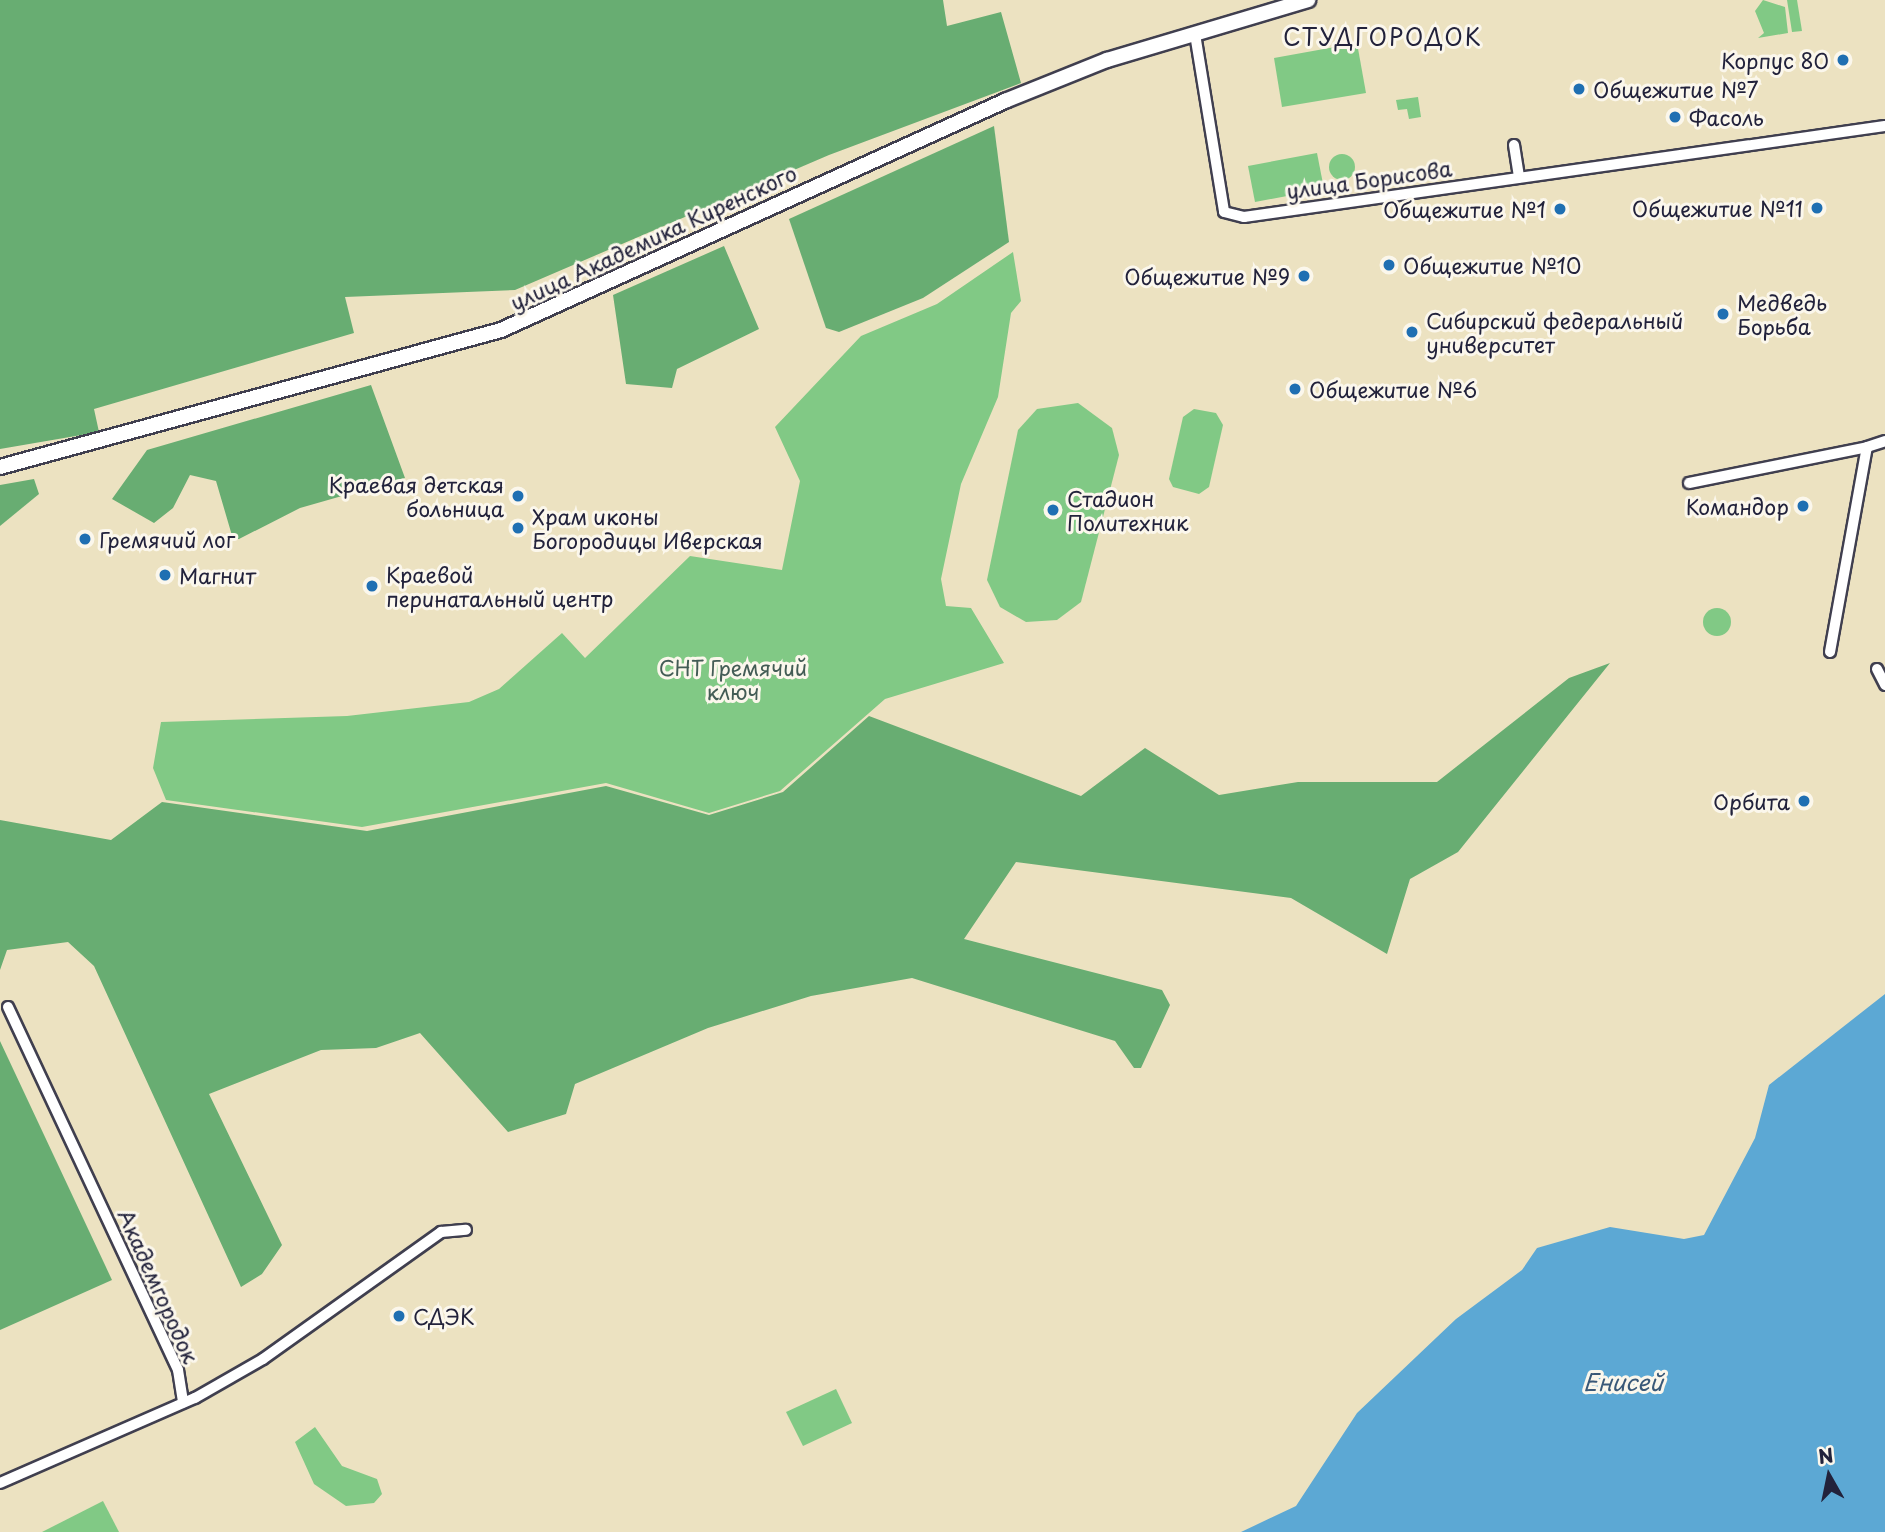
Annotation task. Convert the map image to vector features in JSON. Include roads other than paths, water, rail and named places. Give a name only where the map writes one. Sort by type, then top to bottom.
[{"type":"main road","name":"улица Академика Киренского","points":[[0,467],[501,330],[1005,101],[1195,34],[1308,0]]},
{"type":"street","name":"улица Борисова","points":[[1195,34],[1224,212],[1244,217],[1885,126]]},
{"type":"street","points":[[1514,145],[1518,178]]},
{"type":"street","points":[[1689,483],[1885,441]]},
{"type":"street","points":[[1830,652],[1867,447]]},
{"type":"street","points":[[1877,669],[1885,685]]},
{"type":"street","name":"Академгородок","points":[[8,1007],[178,1370],[183,1403]]},
{"type":"street","points":[[0,1483],[183,1403],[263,1359],[442,1232],[467,1230]]},
{"type":"water","name":"Енисей","points":[[1885,994],[1885,1532],[1241,1532],[1296,1506],[1357,1413],[1456,1319],[1522,1270],[1537,1248],[1610,1227],[1684,1239],[1704,1235],[1755,1138],[1769,1085]]},
{"type":"place","name":"Корпус 80","points":[[1843,60]]},
{"type":"place","name":"Общежитие №7","points":[[1579,89]]},
{"type":"place","name":"Фасоль","points":[[1675,117]]},
{"type":"place","name":"Общежитие №11","points":[[1817,208]]},
{"type":"place","name":"Общежитие №1","points":[[1560,209]]},
{"type":"place","name":"Общежитие №10","points":[[1389,265]]},
{"type":"place","name":"Общежитие №9","points":[[1304,276]]},
{"type":"place","name":"Медведь Борьба","points":[[1723,314]]},
{"type":"place","name":"Сибирский федеральный университет","points":[[1412,332]]},
{"type":"place","name":"Общежитие №6","points":[[1295,389]]},
{"type":"place","name":"Краевая детская больница","points":[[518,496]]},
{"type":"place","name":"Командор","points":[[1803,506]]},
{"type":"place","name":"Стадион Политехник","points":[[1053,510]]},
{"type":"place","name":"Храм иконы Богородицы Иверская","points":[[518,528]]},
{"type":"place","name":"Гремячий лог","points":[[85,539]]},
{"type":"place","name":"Магнит","points":[[165,575]]},
{"type":"place","name":"Краевой перинатальный центр","points":[[372,586]]},
{"type":"place","name":"Орбита","points":[[1804,801]]},
{"type":"place","name":"СДЭК","points":[[399,1316]]},
{"type":"district","name":"СТУДГОРОДОК","points":[[1383,37]]},
{"type":"park label","name":"СНТ Гремячий ключ","points":[[733,679]]}]
